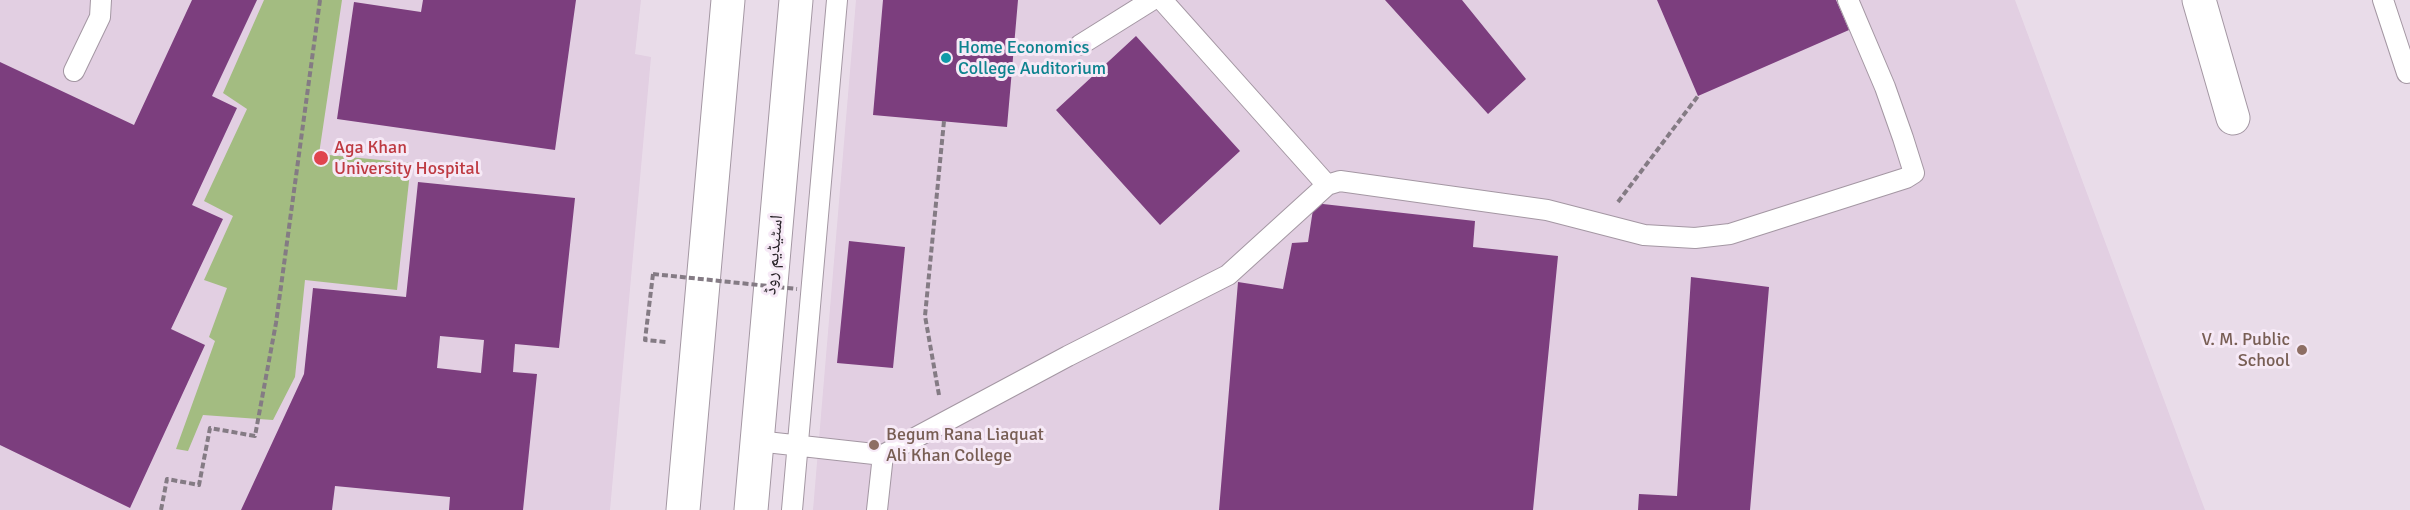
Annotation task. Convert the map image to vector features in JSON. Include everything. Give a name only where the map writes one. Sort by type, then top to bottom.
[{"type":"main road","points":[[683,510],[728,0]]},
{"type":"main road","name":"اسٹیڈیم روڈ","points":[[751,510],[796,0]]},
{"type":"main road","points":[[2199,0],[2234,118]]},
{"type":"lane","points":[[74,71],[100,17],[101,0]]},
{"type":"lane","points":[[792,510],[837,0]]},
{"type":"lane","points":[[1080,45],[1152,0]]},
{"type":"lane","points":[[1162,0],[1327,185]]},
{"type":"lane","points":[[757,441],[883,455],[1068,356],[1228,275],[1327,185],[1340,181],[1547,210],[1644,234],[1695,238],[1730,234],[1906,178],[1914,173],[1886,87],[1848,0]]},
{"type":"lane","points":[[2383,0],[2407,73],[2410,72]]},
{"type":"lane","points":[[877,510],[883,455]]},
{"type":"path","points":[[161,510],[167,479],[199,485],[210,428],[255,436],[276,323],[320,0]]},
{"type":"path","points":[[1602,224],[1698,96]]},
{"type":"path","points":[[944,121],[925,316],[944,422]]},
{"type":"path","points":[[645,340],[653,274],[797,289]]},
{"type":"shaded area","name":"Aga Khan University Hospital","points":[[0,0],[641,0],[635,54],[651,57],[610,510],[0,510]]},
{"type":"shaded area","points":[[856,0],[2015,0],[2205,510],[813,510]]},
{"type":"green space","points":[[264,0],[342,0],[319,154],[411,163],[397,290],[305,280],[295,377],[273,420],[203,415],[188,451],[176,449],[215,341],[209,337],[227,288],[204,280],[233,216],[204,201],[247,109],[223,93]]},
{"type":"building","points":[[192,0],[257,0],[212,96],[237,108],[192,205],[223,219],[171,329],[205,345],[130,508],[0,445],[0,62],[134,125]]},
{"type":"building","points":[[423,0],[576,0],[555,150],[337,119],[354,2],[421,12]]},
{"type":"building","name":"Home Economics College Auditorium","points":[[883,0],[1018,0],[1007,127],[873,115]]},
{"type":"building","points":[[1385,0],[1462,0],[1526,79],[1488,114]]},
{"type":"building","points":[[1657,0],[1836,0],[1849,30],[1698,96]]},
{"type":"building","points":[[1136,36],[1240,151],[1160,225],[1056,110]]},
{"type":"building","points":[[418,182],[575,198],[559,348],[515,344],[513,372],[537,374],[523,510],[449,510],[450,497],[335,486],[332,510],[241,510],[304,374],[313,288],[406,297]],"holes":[[[440,336],[484,340],[481,373],[437,368]]]},
{"type":"building","points":[[1314,203],[1475,221],[1473,247],[1558,256],[1533,510],[1219,510],[1238,282],[1283,289],[1292,243],[1308,242]]},
{"type":"building","points":[[849,241],[905,247],[893,368],[837,363]]},
{"type":"building","points":[[1691,277],[1769,287],[1750,510],[1638,510],[1639,494],[1677,496]]},
{"type":"place","name":"Home Economics College Auditorium","points":[[946,58]]},
{"type":"place","name":"Aga Khan University Hospital","points":[[321,158]]},
{"type":"place","name":"V. M. Public School","points":[[2302,350]]},
{"type":"place","name":"Begum Rana Liaquat Ali Khan College","points":[[874,445]]}]
